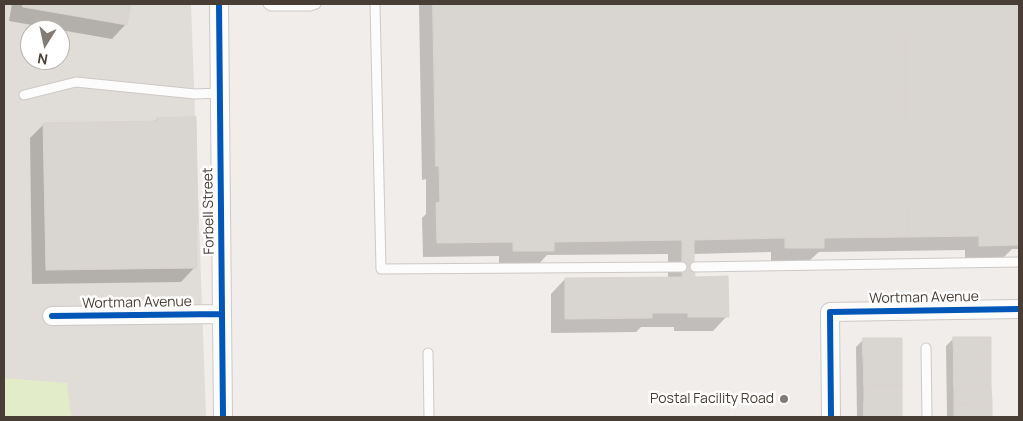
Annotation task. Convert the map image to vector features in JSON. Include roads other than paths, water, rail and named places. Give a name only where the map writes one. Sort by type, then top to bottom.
[{"type":"street","name":"Forbell Street","points":[[219,4],[223,417]]},
{"type":"street","name":"Wortman Avenue","points":[[831,417],[830,312],[1019,309]]},
{"type":"street","name":"Wortman Avenue","points":[[52,316],[222,314]]},
{"type":"lane","points":[[268,4],[272,6],[310,6],[316,4]]},
{"type":"lane","points":[[374,4],[381,269],[682,268]]},
{"type":"lane","points":[[24,95],[76,82],[195,94],[220,93]]},
{"type":"lane","points":[[694,267],[1019,262]]},
{"type":"lane","points":[[926,348],[927,417]]},
{"type":"lane","points":[[428,354],[429,417]]},
{"type":"place","name":"Postal Facility Road","points":[[784,399]]}]
